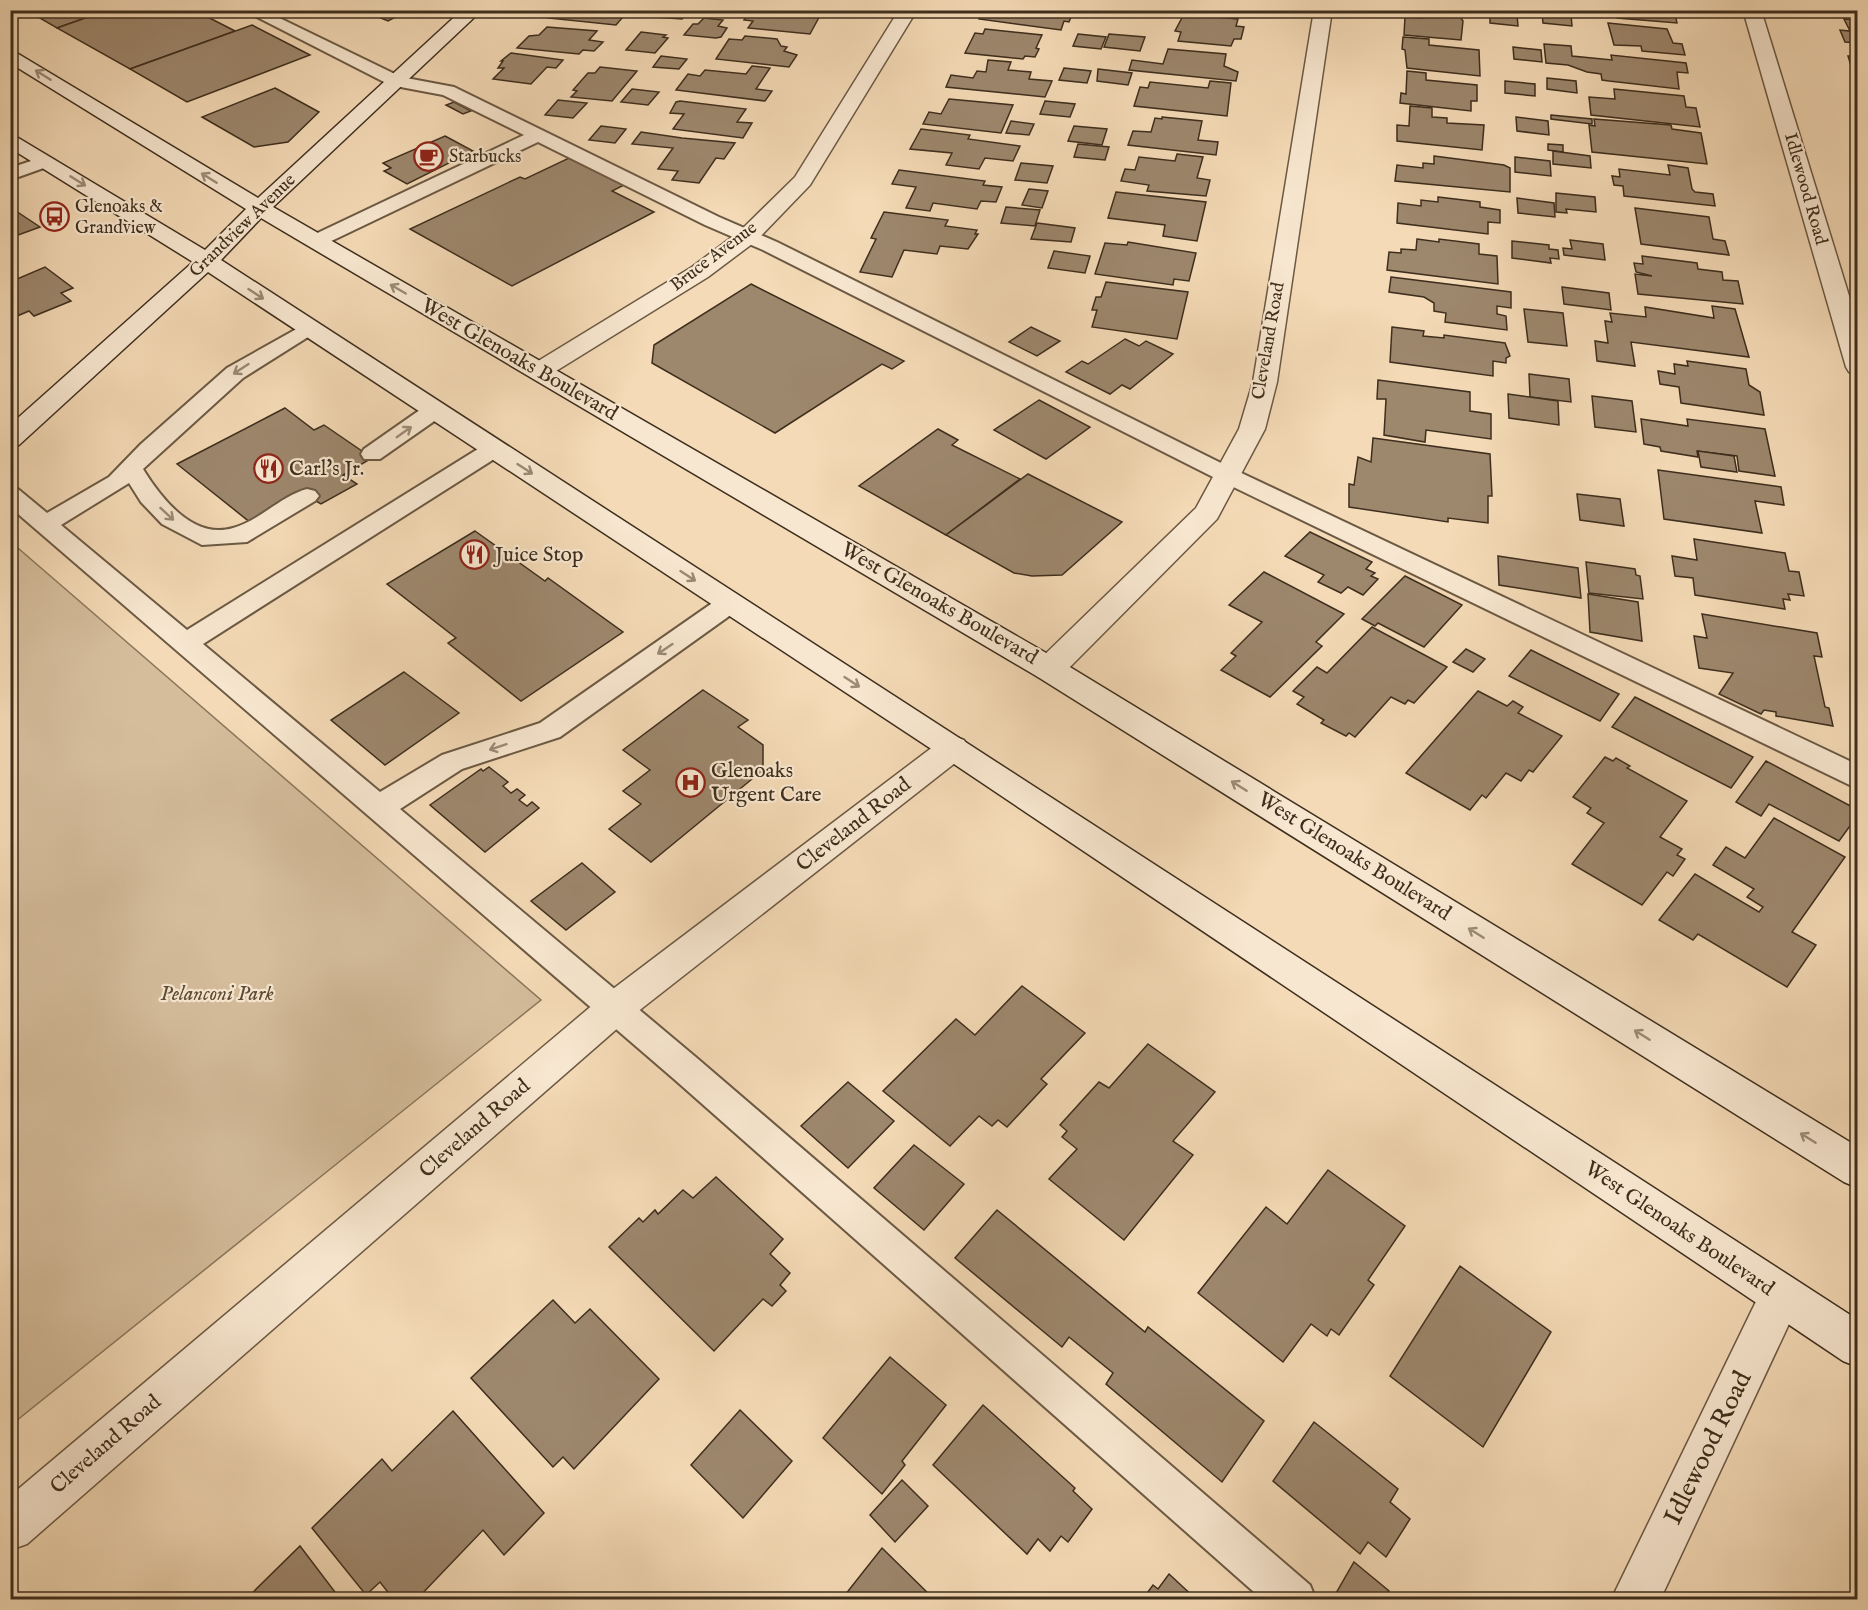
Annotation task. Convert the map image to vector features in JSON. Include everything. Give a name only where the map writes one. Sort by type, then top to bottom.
[{"type":"street","name":"Grandview Avenue","points":[[10,439],[207,261],[259,208],[473,10]]},
{"type":"street","name":"Bruce Avenue","points":[[539,372],[700,272],[748,236],[803,181],[908,10]]},
{"type":"street","name":"Cleveland Road","points":[[1049,669],[1207,513],[1252,429],[1265,382],[1323,10]]},
{"type":"street","name":"Idlewood Road","points":[[1752,10],[1857,367]]},
{"type":"street","name":"West Glenoaks Boulevard","points":[[10,55],[259,208],[1049,669],[1856,1163]]},
{"type":"street","name":"West Glenoaks Boulevard","points":[[10,139],[207,261],[953,748],[1857,1346]]},
{"type":"street","name":"Cleveland Road","points":[[10,1527],[614,1009],[953,748]]},
{"type":"street","name":"Idlewood Road","points":[[1635,1599],[1781,1296]]},
{"type":"lane","points":[[249,10],[396,81],[448,91],[712,221],[748,236],[1227,475],[1857,778]]},
{"type":"lane","points":[[316,241],[539,135]]},
{"type":"lane","points":[[10,175],[46,161]]},
{"type":"lane","points":[[45,524],[103,492],[235,373],[309,328]]},
{"type":"lane","points":[[372,454],[435,410]]},
{"type":"lane","points":[[185,643],[494,449]]},
{"type":"lane","points":[[131,468],[150,497],[170,519],[202,537],[238,536],[307,496]]},
{"type":"lane","points":[[10,494],[614,1009],[1295,1599]]},
{"type":"lane","points":[[378,808],[452,762],[550,730],[730,603]]},
{"type":"green space","name":"Pelanconi Park","points":[[11,542],[541,1000],[11,1425]]},
{"type":"building","points":[[26,10],[108,10],[57,28]]},
{"type":"building","points":[[108,10],[194,10],[235,31],[130,69],[57,28]]},
{"type":"building","points":[[361,10],[409,10],[388,21]]},
{"type":"building","points":[[555,10],[629,10],[616,25],[548,18]]},
{"type":"building","points":[[656,10],[689,10],[682,19],[655,17]]},
{"type":"building","points":[[751,10],[823,10],[810,34],[748,28],[753,21],[744,20]]},
{"type":"building","points":[[983,10],[1006,12],[1074,10],[1069,22],[1064,21],[1061,30],[979,19]]},
{"type":"building","points":[[1086,10],[1115,10],[1112,17],[1085,15]]},
{"type":"building","points":[[1128,10],[1155,10],[1153,16],[1127,14]]},
{"type":"building","points":[[1616,10],[1674,10],[1677,23],[1617,18]]},
{"type":"building","points":[[1490,12],[1517,15],[1518,26],[1490,23]]},
{"type":"building","points":[[1423,13],[1458,14],[1463,21],[1461,40],[1404,35],[1405,17],[1422,18]]},
{"type":"building","points":[[1542,13],[1571,15],[1572,26],[1543,23]]},
{"type":"building","points":[[1184,14],[1238,19],[1236,26],[1244,27],[1241,39],[1234,39],[1231,46],[1178,41],[1181,32],[1175,31]]},
{"type":"building","points":[[704,18],[723,20],[718,26],[727,28],[721,37],[684,35],[693,24],[698,24]]},
{"type":"building","points":[[1844,19],[1858,20],[1858,43],[1845,42],[1840,30],[1850,31]]},
{"type":"building","points":[[1608,23],[1667,29],[1673,43],[1682,44],[1685,55],[1642,51],[1641,46],[1614,45]]},
{"type":"building","points":[[252,25],[310,55],[187,102],[130,69]]},
{"type":"building","points":[[547,27],[597,31],[589,40],[603,42],[594,51],[583,50],[579,54],[517,48],[529,36],[539,35]]},
{"type":"building","points":[[985,29],[1042,35],[1036,48],[1039,49],[1035,57],[1025,56],[1023,59],[965,53],[975,33],[983,34]]},
{"type":"building","points":[[641,32],[666,35],[663,37],[668,38],[655,53],[626,50]]},
{"type":"building","points":[[1078,34],[1106,37],[1101,49],[1073,46]]},
{"type":"building","points":[[1109,34],[1145,37],[1140,51],[1104,47]]},
{"type":"building","points":[[745,36],[777,39],[781,46],[787,47],[784,51],[797,55],[789,67],[716,59],[729,39],[742,40]]},
{"type":"building","points":[[1403,37],[1429,39],[1429,45],[1479,50],[1480,76],[1407,68],[1405,50],[1402,49]]},
{"type":"building","points":[[1544,44],[1571,46],[1572,56],[1612,60],[1611,55],[1686,63],[1688,73],[1677,72],[1679,89],[1602,80],[1601,74],[1568,65],[1546,63]]},
{"type":"building","points":[[1513,47],[1541,50],[1542,62],[1514,59]]},
{"type":"building","points":[[1168,49],[1226,54],[1224,66],[1238,72],[1236,81],[1129,70],[1132,60],[1163,64]]},
{"type":"building","points":[[511,53],[563,60],[556,68],[547,67],[531,84],[493,79],[504,68],[498,68],[503,61],[501,61]]},
{"type":"building","points":[[661,56],[687,59],[679,69],[653,67]]},
{"type":"building","points":[[1848,56],[1858,56],[1858,76],[1854,76]]},
{"type":"building","points":[[988,60],[1011,62],[1008,70],[1031,72],[1029,79],[1052,81],[1045,97],[946,87],[951,75],[973,78],[977,71],[986,72]]},
{"type":"building","points":[[752,66],[770,68],[756,89],[772,91],[765,101],[676,90],[688,74],[700,76],[705,70],[746,74]]},
{"type":"building","points":[[600,67],[637,71],[612,101],[571,97],[577,91],[573,90],[588,73],[595,73]]},
{"type":"building","points":[[1064,68],[1091,71],[1087,83],[1059,80]]},
{"type":"building","points":[[1098,69],[1132,73],[1128,85],[1097,81]]},
{"type":"building","points":[[1407,71],[1426,73],[1426,80],[1477,85],[1477,101],[1471,101],[1471,111],[1400,103],[1401,93],[1406,94]]},
{"type":"building","points":[[1547,78],[1576,81],[1577,93],[1547,89]]},
{"type":"building","points":[[1210,81],[1231,83],[1227,116],[1134,106],[1140,87],[1148,88],[1150,82],[1208,88]]},
{"type":"building","points":[[1505,81],[1535,84],[1535,96],[1505,93]]},
{"type":"building","points":[[275,88],[319,112],[288,142],[254,147],[202,117]]},
{"type":"building","points":[[632,89],[659,92],[648,105],[621,102]]},
{"type":"building","points":[[1614,89],[1684,96],[1686,107],[1696,108],[1700,127],[1591,115],[1589,97],[1615,99]]},
{"type":"building","points":[[949,99],[1013,105],[1001,133],[923,124],[929,112],[941,114]]},
{"type":"building","points":[[558,100],[587,103],[573,118],[545,115]]},
{"type":"building","points":[[1045,101],[1075,104],[1070,117],[1040,114]]},
{"type":"building","points":[[454,102],[471,111],[463,114],[446,105]]},
{"type":"building","points":[[676,102],[746,109],[737,122],[752,123],[743,138],[673,129],[684,114],[670,113]]},
{"type":"building","points":[[1410,106],[1432,108],[1432,117],[1447,118],[1447,123],[1484,125],[1482,150],[1397,141],[1397,125],[1409,126]]},
{"type":"building","points":[[1551,115],[1592,119],[1592,124],[1551,119]]},
{"type":"building","points":[[1162,117],[1202,121],[1198,140],[1218,142],[1216,155],[1128,145],[1133,131],[1151,132],[1155,118],[1162,119]]},
{"type":"building","points":[[1516,117],[1548,121],[1549,135],[1517,131]]},
{"type":"building","points":[[1594,119],[1671,125],[1672,129],[1701,133],[1707,164],[1592,152],[1589,125],[1595,126]]},
{"type":"building","points":[[1011,121],[1034,124],[1029,135],[1006,133]]},
{"type":"building","points":[[601,126],[626,129],[615,143],[589,140]]},
{"type":"building","points":[[1074,126],[1107,129],[1102,145],[1068,141]]},
{"type":"building","points":[[921,129],[970,135],[968,139],[1020,146],[1013,161],[985,158],[979,169],[946,165],[952,153],[910,149]]},
{"type":"building","points":[[641,132],[735,143],[724,159],[716,158],[699,183],[672,180],[678,171],[658,169],[673,148],[632,144]]},
{"type":"building","name":"Starbucks","points":[[445,136],[473,151],[407,184],[384,171],[391,168],[383,163]]},
{"type":"building","points":[[1078,144],[1109,147],[1105,160],[1074,157]]},
{"type":"building","points":[[1548,144],[1563,145],[1563,152],[1548,150]]},
{"type":"building","points":[[1553,151],[1590,156],[1591,168],[1553,164]]},
{"type":"building","points":[[1177,154],[1203,157],[1197,178],[1210,180],[1206,196],[1147,191],[1149,185],[1121,181],[1125,169],[1135,170],[1139,157],[1175,161]]},
{"type":"building","points":[[1434,156],[1504,165],[1510,168],[1510,192],[1395,181],[1397,165],[1423,168],[1423,163],[1434,164]]},
{"type":"building","points":[[1515,157],[1550,161],[1551,176],[1515,172]]},
{"type":"building","points":[[569,158],[624,185],[612,191],[654,212],[512,286],[410,229],[520,177],[525,179]]},
{"type":"building","points":[[1021,163],[1053,166],[1047,183],[1015,180]]},
{"type":"building","points":[[1668,165],[1688,168],[1692,189],[1695,192],[1713,194],[1715,206],[1624,196],[1623,186],[1614,185],[1612,176],[1620,177],[1619,169],[1670,175]]},
{"type":"building","points":[[899,170],[985,181],[983,185],[1002,187],[996,202],[981,201],[977,209],[933,203],[930,211],[906,208],[916,187],[892,184]]},
{"type":"building","points":[[1029,189],[1048,191],[1042,208],[1022,205]]},
{"type":"building","points":[[1116,192],[1206,202],[1197,241],[1163,236],[1165,225],[1108,218]]},
{"type":"building","points":[[1556,193],[1595,197],[1596,212],[1566,209],[1567,213],[1556,212]]},
{"type":"building","points":[[1438,197],[1480,202],[1480,207],[1500,210],[1500,223],[1488,222],[1488,234],[1397,223],[1398,203],[1421,206],[1421,200],[1438,202]]},
{"type":"building","points":[[1517,198],[1554,203],[1555,217],[1518,213]]},
{"type":"building","points":[[10,207],[40,227],[10,238]]},
{"type":"building","points":[[1006,207],[1040,210],[1035,226],[1001,223]]},
{"type":"building","points":[[1635,208],[1709,217],[1713,239],[1725,241],[1729,255],[1641,244]]},
{"type":"building","points":[[884,212],[948,220],[945,226],[977,230],[975,234],[978,234],[968,249],[940,246],[937,254],[904,250],[892,277],[860,272],[876,239],[871,238]]},
{"type":"building","points":[[1037,223],[1075,228],[1071,242],[1031,239]]},
{"type":"building","points":[[1417,239],[1479,244],[1479,254],[1497,256],[1498,284],[1387,270],[1389,252],[1401,253],[1401,249],[1416,250]]},
{"type":"building","points":[[1570,240],[1603,244],[1605,260],[1564,255],[1563,248],[1572,249]]},
{"type":"building","points":[[1512,241],[1549,245],[1549,249],[1558,250],[1559,259],[1550,258],[1551,263],[1512,258]]},
{"type":"building","points":[[1128,242],[1196,253],[1189,281],[1174,279],[1173,285],[1095,274],[1105,243],[1127,245]]},
{"type":"building","points":[[1054,251],[1090,256],[1085,273],[1048,268]]},
{"type":"building","points":[[1642,256],[1697,263],[1698,269],[1722,272],[1723,280],[1738,281],[1743,304],[1638,294],[1635,274],[1652,276],[1636,272],[1634,263],[1643,264]]},
{"type":"building","points":[[45,267],[73,288],[61,293],[71,301],[34,316],[29,311],[10,319],[10,282]]},
{"type":"building","points":[[1391,277],[1511,292],[1511,308],[1497,306],[1497,314],[1506,316],[1507,330],[1445,322],[1446,313],[1434,311],[1434,303],[1424,297],[1389,292]]},
{"type":"building","points":[[1106,282],[1188,292],[1177,339],[1092,327],[1097,310],[1092,310],[1096,297],[1101,297]]},
{"type":"building","points":[[751,284],[904,361],[892,369],[882,364],[775,433],[652,363],[654,345]]},
{"type":"building","points":[[1562,287],[1609,293],[1611,310],[1564,304]]},
{"type":"building","points":[[1712,306],[1735,309],[1749,357],[1631,342],[1635,366],[1597,361],[1595,341],[1608,343],[1605,321],[1612,322],[1610,313],[1646,317],[1645,307],[1714,318]]},
{"type":"building","points":[[1524,309],[1563,313],[1567,346],[1528,342]]},
{"type":"building","points":[[1031,327],[1060,341],[1037,356],[1009,342]]},
{"type":"building","points":[[1392,327],[1424,331],[1423,336],[1444,338],[1444,335],[1505,343],[1510,356],[1506,358],[1506,363],[1493,361],[1493,376],[1390,362]]},
{"type":"building","points":[[1125,339],[1139,346],[1146,341],[1173,354],[1130,389],[1122,385],[1110,394],[1066,372],[1082,361],[1088,364]]},
{"type":"building","points":[[1687,361],[1746,369],[1749,385],[1760,392],[1764,415],[1681,403],[1679,387],[1660,384],[1658,371],[1675,374],[1674,364],[1688,366]]},
{"type":"building","points":[[1529,374],[1569,379],[1571,402],[1530,397]]},
{"type":"building","points":[[1378,380],[1470,392],[1470,411],[1491,414],[1491,439],[1426,430],[1425,442],[1384,435],[1386,399],[1377,399]]},
{"type":"building","points":[[1508,394],[1558,401],[1559,425],[1509,418]]},
{"type":"building","points":[[1592,396],[1632,401],[1636,432],[1595,427]]},
{"type":"building","points":[[1039,400],[1090,427],[1046,459],[994,430]]},
{"type":"building","name":"Carl's Jr.","points":[[285,408],[314,430],[324,425],[372,458],[343,475],[357,484],[321,504],[307,496],[251,523],[177,464]]},
{"type":"building","points":[[1641,419],[1688,426],[1687,419],[1765,429],[1775,476],[1739,471],[1737,456],[1697,451],[1698,457],[1661,451],[1660,447],[1644,444]]},
{"type":"building","points":[[938,429],[958,440],[952,445],[1020,479],[946,535],[859,486]]},
{"type":"building","points":[[1373,438],[1490,454],[1492,496],[1488,496],[1488,523],[1448,518],[1448,522],[1349,507],[1349,484],[1354,485],[1358,457],[1371,462]]},
{"type":"building","points":[[1698,451],[1734,456],[1737,472],[1701,467]]},
{"type":"building","points":[[1658,470],[1781,487],[1784,505],[1755,501],[1762,533],[1664,519]]},
{"type":"building","points":[[1028,474],[1122,522],[1062,575],[1032,576],[1014,573],[946,535]]},
{"type":"building","points":[[1577,494],[1620,499],[1624,526],[1580,520]]},
{"type":"building","points":[[475,531],[545,581],[548,578],[623,632],[521,701],[448,643],[456,638],[387,584]]},
{"type":"building","points":[[1310,532],[1372,562],[1366,569],[1375,573],[1371,576],[1378,579],[1363,595],[1348,587],[1341,593],[1318,582],[1324,575],[1285,556]]},
{"type":"building","points":[[1694,539],[1785,553],[1789,571],[1799,572],[1804,596],[1788,594],[1790,600],[1783,599],[1785,609],[1695,595],[1693,578],[1675,576],[1672,556],[1697,560]]},
{"type":"building","points":[[1498,556],[1578,568],[1581,598],[1499,585]]},
{"type":"building","points":[[1586,562],[1635,569],[1636,575],[1640,576],[1643,599],[1589,593]]},
{"type":"building","points":[[1264,572],[1344,614],[1316,642],[1322,646],[1270,697],[1221,670],[1236,656],[1231,653],[1262,622],[1229,605]]},
{"type":"building","points":[[1405,576],[1462,605],[1424,647],[1378,623],[1375,626],[1362,619]]},
{"type":"building","points":[[1588,594],[1638,602],[1642,641],[1590,632]]},
{"type":"building","points":[[1702,614],[1817,633],[1822,657],[1814,656],[1825,707],[1829,708],[1833,726],[1776,716],[1776,712],[1764,710],[1761,714],[1719,694],[1733,673],[1699,668],[1694,636],[1707,638]]},
{"type":"building","points":[[1372,627],[1447,667],[1414,703],[1408,700],[1405,704],[1391,697],[1355,737],[1349,733],[1346,736],[1321,723],[1324,720],[1297,704],[1304,697],[1293,691],[1317,667],[1327,673]]},
{"type":"building","points":[[1466,649],[1485,659],[1473,672],[1453,662]]},
{"type":"building","points":[[1531,650],[1619,694],[1600,721],[1509,676]]},
{"type":"building","points":[[404,672],[459,713],[385,765],[331,720]]},
{"type":"building","name":"Glenoaks Urgent Care","points":[[703,690],[748,720],[738,727],[763,745],[763,770],[651,862],[609,829],[641,804],[623,791],[650,770],[623,750]]},
{"type":"building","points":[[1478,691],[1507,706],[1513,701],[1523,707],[1518,713],[1562,736],[1533,772],[1529,770],[1521,781],[1506,773],[1486,798],[1482,795],[1470,810],[1406,773]]},
{"type":"building","points":[[1635,697],[1753,757],[1731,788],[1612,727]]},
{"type":"building","points":[[1605,757],[1613,761],[1616,758],[1630,766],[1627,768],[1687,801],[1660,837],[1682,849],[1677,855],[1685,859],[1673,876],[1667,872],[1642,905],[1572,864],[1604,823],[1587,813],[1591,808],[1573,797]]},
{"type":"building","points":[[1766,761],[1858,810],[1858,815],[1839,841],[1769,804],[1761,816],[1736,802]]},
{"type":"building","points":[[489,767],[508,782],[503,786],[511,793],[517,789],[525,795],[519,800],[527,806],[532,802],[539,808],[485,852],[430,805],[481,769],[483,771]]},
{"type":"building","points":[[1774,818],[1845,857],[1792,932],[1816,945],[1787,987],[1698,934],[1693,940],[1659,920],[1695,874],[1759,912],[1763,907],[1747,897],[1754,889],[1713,865],[1726,847],[1745,858]]},
{"type":"building","points":[[582,863],[615,892],[566,930],[531,901]]},
{"type":"building","points":[[1022,986],[1085,1033],[1041,1079],[1047,1084],[1007,1127],[998,1120],[992,1126],[979,1116],[950,1146],[883,1091],[956,1019],[975,1035]]},
{"type":"building","points":[[1148,1044],[1215,1092],[1173,1141],[1193,1155],[1124,1240],[1049,1179],[1077,1149],[1062,1137],[1067,1131],[1060,1125],[1099,1082],[1109,1088]]},
{"type":"building","points":[[848,1082],[894,1121],[848,1168],[801,1126]]},
{"type":"building","points":[[914,1145],[964,1184],[924,1230],[874,1188]]},
{"type":"building","points":[[1328,1170],[1405,1226],[1368,1280],[1374,1285],[1339,1335],[1331,1329],[1327,1336],[1311,1324],[1283,1362],[1198,1293],[1266,1207],[1287,1224]]},
{"type":"building","points":[[716,1177],[783,1239],[770,1254],[790,1273],[780,1285],[786,1291],[772,1306],[763,1299],[714,1351],[609,1247],[639,1218],[643,1222],[655,1210],[658,1214],[683,1190],[693,1198]]},
{"type":"building","points":[[997,1210],[1145,1332],[1148,1327],[1264,1421],[1222,1482],[1106,1384],[1113,1373],[1069,1337],[1062,1347],[955,1258]]},
{"type":"building","points":[[1460,1266],[1551,1332],[1483,1447],[1390,1376]]},
{"type":"building","points":[[553,1300],[575,1323],[590,1309],[659,1379],[574,1469],[563,1457],[553,1467],[471,1378]]},
{"type":"building","points":[[890,1357],[946,1405],[902,1461],[905,1465],[882,1494],[823,1438]]},
{"type":"building","points":[[983,1405],[1075,1488],[1073,1491],[1092,1509],[1068,1542],[1061,1536],[1050,1551],[1038,1539],[1027,1554],[933,1465]]},
{"type":"building","points":[[740,1410],[792,1461],[743,1518],[691,1465]]},
{"type":"building","points":[[453,1411],[544,1513],[504,1555],[483,1530],[416,1600],[394,1600],[380,1582],[366,1595],[312,1528],[382,1459],[392,1471]]},
{"type":"building","points":[[1314,1422],[1398,1489],[1390,1502],[1410,1519],[1386,1557],[1368,1542],[1360,1554],[1273,1481]]},
{"type":"building","points":[[902,1480],[928,1506],[895,1542],[870,1515]]},
{"type":"building","points":[[300,1546],[341,1600],[245,1600]]},
{"type":"building","points":[[882,1548],[935,1600],[841,1600]]},
{"type":"building","points":[[1354,1562],[1389,1591],[1383,1600],[1340,1600],[1335,1595]]},
{"type":"building","points":[[1169,1574],[1197,1600],[1142,1600],[1153,1585],[1158,1589]]},
{"type":"place","name":"Starbucks","points":[[428,157]]},
{"type":"place","name":"Glenoaks & Grandview","points":[[54,217]]},
{"type":"place","name":"Carl's Jr.","points":[[268,469]]},
{"type":"place","name":"Juice Stop","points":[[474,555]]},
{"type":"place","name":"Glenoaks Urgent Care","points":[[690,783]]}]
